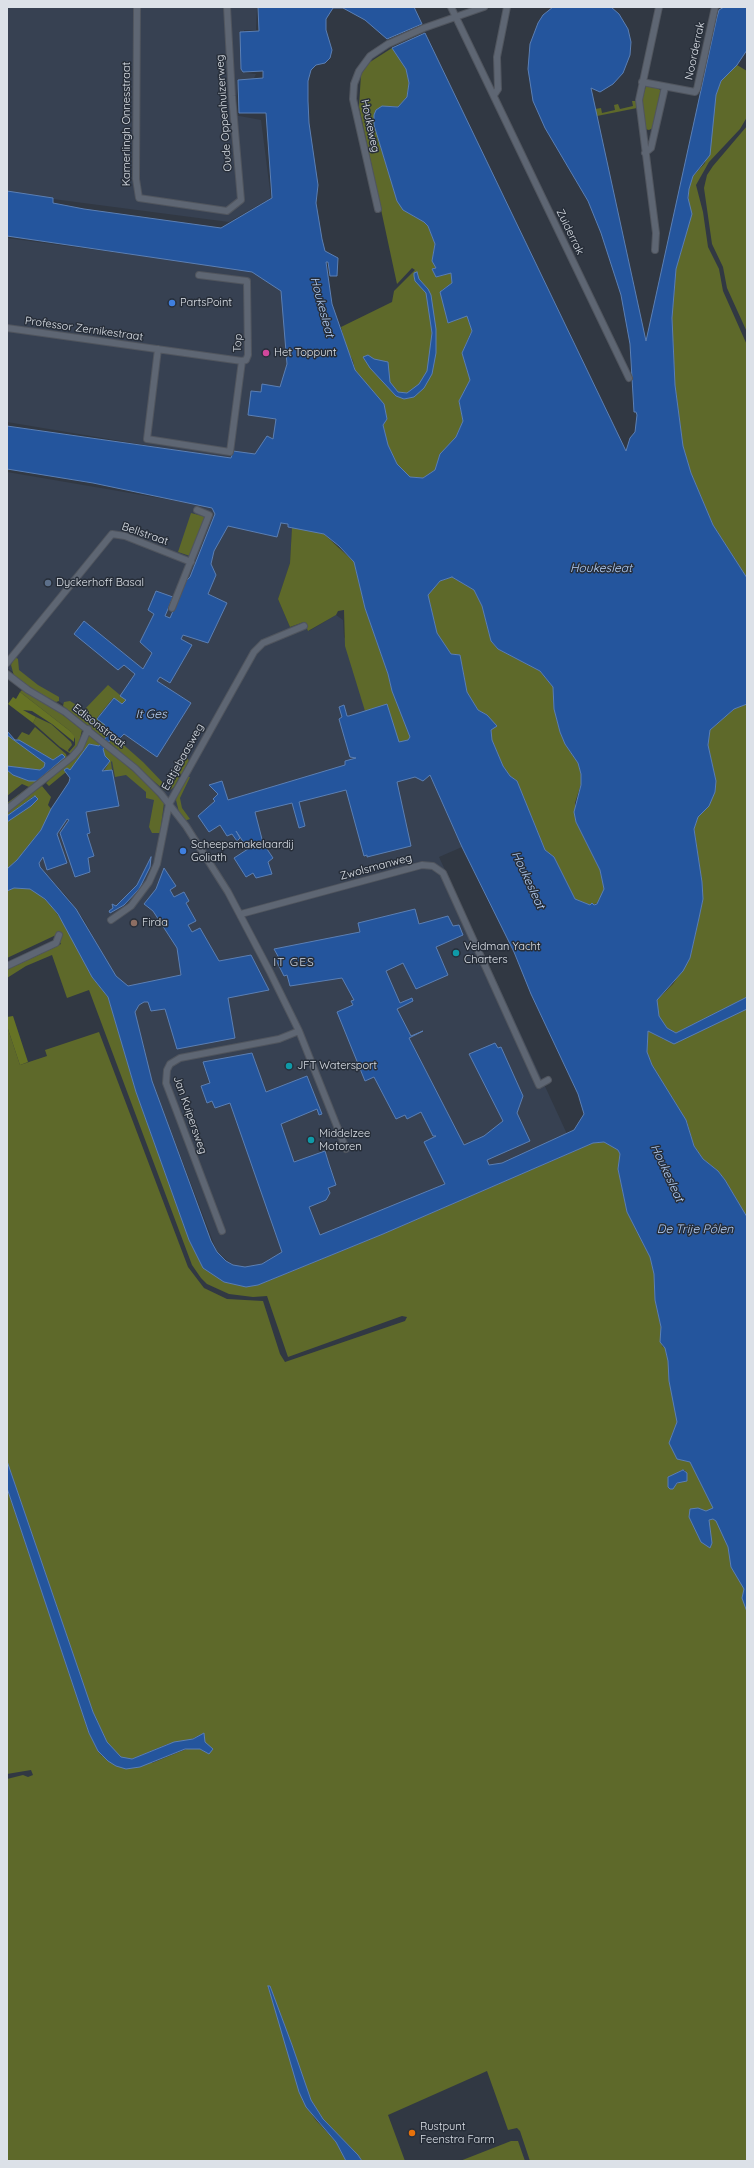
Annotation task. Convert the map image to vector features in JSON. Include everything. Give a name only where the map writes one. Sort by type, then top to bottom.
[{"type":"street","name":"Kamerlingh Onnesstraat","points":[[137,7],[136,172],[138,198],[227,211]]},
{"type":"street","name":"Oude Oppenhuizerweg","points":[[227,7],[232,96],[241,200],[227,211]]},
{"type":"street","name":"Zuiderrak","points":[[451,7],[629,378]]},
{"type":"street","name":"Houkeweg","points":[[378,209],[353,99],[354,84],[359,70],[370,56],[381,48],[455,16],[484,7]]},
{"type":"street","points":[[494,95],[498,89],[498,52],[507,7]]},
{"type":"street","points":[[655,250],[656,233],[639,100],[659,7]]},
{"type":"street","name":"Noorderrak","points":[[642,82],[690,93],[697,90],[715,7]]},
{"type":"street","points":[[646,154],[650,152],[665,87]]},
{"type":"street","name":"Top","points":[[158,350],[147,439],[230,452],[242,361],[247,358],[249,348],[247,281],[200,275]]},
{"type":"street","name":"Professor Zernikestraat","points":[[7,328],[242,361]]},
{"type":"street","points":[[172,608],[209,515],[196,510]]},
{"type":"street","name":"Bellstraat","points":[[7,662],[112,534],[125,536],[191,562]]},
{"type":"street","name":"Eeltjebaasweg","points":[[111,920],[131,906],[149,882],[157,864],[169,804],[258,647],[304,626]]},
{"type":"street","name":"Edisonstraat","points":[[7,674],[28,690],[65,712],[88,729],[135,768],[169,804],[211,865],[241,914],[299,1031],[346,1149]]},
{"type":"street","points":[[7,809],[72,757],[80,748],[88,729]]},
{"type":"street","name":"Zwolsmanweg","points":[[241,914],[422,865],[432,866],[443,873],[539,1085],[548,1080]]},
{"type":"street","points":[[7,966],[56,942],[59,935]]},
{"type":"street","name":"Jan Kuipersweg","points":[[222,1231],[166,1083],[167,1070],[170,1064],[180,1058],[279,1039],[299,1031]]},
{"type":"shaded area","points":[[7,7],[257,7],[256,30],[244,30],[245,73],[256,74],[252,82],[239,82],[234,115],[261,120],[271,198],[229,222],[7,193]]},
{"type":"shaded area","points":[[7,238],[157,258],[254,268],[285,287],[306,430],[258,464],[7,422]]},
{"type":"shaded area","points":[[7,472],[218,508],[169,629],[128,702],[110,721],[66,706],[7,668]]},
{"type":"shaded area","points":[[280,523],[288,524],[288,527],[292,527],[290,563],[278,599],[290,627],[304,622],[309,631],[336,615],[343,620],[344,637],[411,734],[462,847],[439,857],[567,1134],[502,1163],[489,1165],[282,1253],[262,1264],[245,1267],[233,1265],[217,1252],[152,1081],[135,1012],[84,920],[68,898],[40,867],[39,863],[67,819],[88,858],[94,856],[87,834],[90,833],[86,812],[90,811],[112,771],[102,771],[103,749],[112,738],[123,734],[157,756],[191,703],[157,681],[160,677],[170,683],[192,645],[181,639],[183,635],[227,603],[208,594],[216,575],[211,564],[214,551],[228,526],[277,537]]},
{"type":"green space","points":[[392,48],[406,69],[409,83],[407,97],[398,107],[389,106],[374,115],[374,125],[397,201],[413,216],[425,222],[428,226],[435,244],[432,261],[436,268],[432,269],[437,277],[451,273],[452,283],[442,290],[448,322],[467,315],[472,330],[462,353],[470,380],[459,401],[463,421],[456,437],[440,454],[435,470],[423,478],[410,477],[397,464],[388,445],[383,425],[387,419],[368,386],[355,370],[353,361],[346,347],[341,327],[392,302],[394,291],[415,270],[412,268],[397,284],[359,107],[361,74],[370,62]]},
{"type":"green space","points":[[737,65],[747,71],[747,117],[740,129],[709,162],[696,185],[703,212],[708,247],[719,269],[723,291],[747,345],[747,578],[713,525],[691,473],[683,446],[675,385],[672,318],[676,269],[687,231],[689,189],[693,176],[705,163],[716,95],[721,81]]},
{"type":"green space","points":[[646,86],[658,88],[661,91],[653,128],[649,130],[645,129],[641,102]]},
{"type":"green space","points":[[632,101],[636,101],[637,108],[597,116],[595,109],[601,108],[602,113],[615,110],[614,105],[618,104],[620,109],[633,106]]},
{"type":"green space","points":[[747,126],[747,332],[727,288],[723,267],[712,244],[704,188],[707,175],[713,166]]},
{"type":"green space","points":[[191,513],[206,517],[190,556],[178,552]]},
{"type":"green space","points":[[292,527],[324,534],[354,562],[365,608],[388,674],[392,691],[411,734],[408,740],[399,743],[387,704],[365,711],[345,646],[344,610],[338,611],[336,615],[308,631],[304,622],[290,627],[278,599],[290,563]]},
{"type":"green space","points":[[452,577],[474,590],[482,606],[491,641],[498,649],[540,671],[553,687],[554,709],[560,732],[565,744],[578,763],[581,774],[581,784],[575,803],[576,822],[600,870],[604,889],[598,903],[590,905],[575,899],[554,857],[545,850],[517,781],[510,776],[503,766],[492,740],[491,730],[496,726],[487,715],[478,710],[467,692],[460,655],[451,654],[437,633],[428,595],[440,581]]},
{"type":"green space","points":[[15,657],[18,659],[19,670],[38,685],[59,697],[59,701],[56,702],[37,692],[14,676],[11,665]]},
{"type":"green space","points":[[108,685],[126,700],[122,705],[113,698],[97,718],[106,725],[108,735],[105,739],[63,706],[64,702],[70,701],[84,710]]},
{"type":"green space","points":[[22,690],[59,712],[82,730],[78,747],[71,754],[60,747],[33,723],[36,717],[51,724],[71,742],[72,745],[68,750],[69,752],[75,745],[75,739],[70,731],[20,692]]},
{"type":"green space","points":[[20,692],[70,731],[74,736],[74,742],[52,724],[32,711],[23,710],[36,717],[33,723],[8,704],[13,697],[16,699]]},
{"type":"green space","points":[[747,704],[747,997],[676,1033],[667,1028],[659,1016],[657,1000],[673,984],[690,958],[703,899],[694,828],[698,817],[709,806],[716,781],[708,745],[710,730],[734,709]]},
{"type":"green space","points":[[35,727],[66,754],[67,758],[7,806],[7,803],[29,787],[22,784],[7,796],[7,770],[13,775],[29,781],[37,781],[65,757],[60,755],[53,760],[17,739],[22,732],[29,735]]},
{"type":"green space","points":[[7,735],[45,762],[45,766],[40,770],[7,766]]},
{"type":"green space","points":[[90,735],[101,743],[99,746],[89,744],[70,770],[67,768],[64,771],[66,772],[49,786],[46,783],[79,753],[87,737]]},
{"type":"green space","points":[[112,738],[118,740],[143,762],[167,787],[171,785],[187,757],[189,761],[174,787],[169,791],[164,790],[109,742]]},
{"type":"green space","points":[[105,747],[143,780],[164,803],[160,833],[152,833],[149,827],[154,800],[146,798],[146,792],[126,775],[115,777],[112,761],[112,770],[104,771],[110,761],[105,756],[103,749]]},
{"type":"green space","points":[[187,777],[190,777],[180,798],[182,808],[190,819],[184,820],[179,812],[176,800],[177,794]]},
{"type":"green space","points":[[42,786],[51,797],[48,805],[52,810],[41,830],[17,860],[7,869],[7,822],[31,806],[34,796],[7,816],[7,811]]},
{"type":"green space","points":[[14,888],[30,889],[37,892],[51,905],[64,924],[92,977],[108,997],[136,1092],[189,1240],[203,1268],[224,1282],[246,1287],[258,1285],[383,1234],[593,1143],[604,1142],[618,1150],[620,1154],[618,1169],[627,1212],[650,1257],[654,1274],[655,1300],[661,1327],[662,1346],[665,1348],[668,1361],[672,1395],[747,1395],[747,2161],[530,2161],[520,2131],[517,2128],[508,2130],[487,2071],[388,2115],[405,2161],[362,2161],[323,2119],[311,2100],[270,1986],[268,1986],[303,2101],[315,2119],[336,2142],[346,2161],[7,2161],[7,1779],[23,1775],[28,1777],[33,1775],[31,1770],[7,1774],[7,1488],[89,1733],[98,1751],[102,1756],[152,1763],[189,1748],[200,1749],[209,1754],[204,1740],[204,1733],[190,1740],[168,1744],[132,1759],[121,1758],[107,1742],[93,1712],[7,1461],[7,1026],[20,1065],[47,1056],[45,1050],[99,1032],[188,1267],[204,1288],[227,1299],[263,1301],[280,1354],[285,1362],[405,1321],[407,1317],[402,1316],[288,1357],[267,1296],[253,1297],[229,1294],[207,1284],[201,1278],[192,1265],[89,990],[67,998],[52,955],[26,966],[7,978],[7,970],[10,968],[61,944],[56,935],[7,958],[7,891]],"holes":[[[677,1423],[687,1460],[678,1459],[671,1437]],[[682,1470],[685,1470],[687,1477],[670,1489],[668,1478]]]},
{"type":"green space","points":[[747,1009],[747,1217],[725,1180],[718,1171],[703,1159],[694,1146],[687,1122],[652,1065],[647,1052],[648,1031],[665,1040]]},
{"type":"green space","points":[[13,1016],[28,1062],[20,1065],[7,1026],[7,1017]]},
{"type":"green space","points":[[511,2141],[518,2141],[525,2161],[460,2161]]},
{"type":"water","name":"Houkesleat","points":[[258,7],[414,7],[422,24],[387,39],[365,20],[343,8],[333,8],[326,19],[326,30],[332,50],[330,58],[325,63],[316,65],[311,70],[308,81],[308,101],[309,123],[318,185],[316,203],[322,239],[325,251],[338,258],[337,276],[330,276],[328,262],[326,262],[332,304],[355,370],[384,404],[387,419],[383,425],[388,445],[397,464],[410,477],[423,478],[435,470],[440,454],[456,437],[463,421],[459,401],[470,380],[462,353],[472,331],[467,316],[448,323],[440,292],[452,283],[451,273],[436,277],[432,269],[436,268],[432,261],[435,244],[428,226],[424,222],[403,210],[397,201],[374,125],[374,115],[376,110],[382,106],[398,107],[407,97],[409,83],[406,69],[392,48],[425,33],[626,451],[630,438],[635,432],[637,415],[636,412],[634,412],[630,344],[621,295],[601,233],[588,201],[545,128],[533,101],[528,69],[530,44],[538,23],[543,15],[553,7],[611,7],[619,14],[628,29],[631,42],[630,55],[623,73],[613,84],[600,92],[591,88],[646,341],[719,10],[724,7],[747,7],[747,50],[737,65],[721,81],[716,95],[710,155],[693,176],[689,189],[688,198],[692,214],[676,269],[672,318],[675,385],[683,446],[691,473],[713,525],[747,578],[747,704],[734,709],[710,730],[708,745],[716,781],[715,792],[709,806],[698,817],[694,829],[703,899],[690,958],[683,971],[657,1000],[659,1016],[667,1028],[676,1033],[747,997],[747,1009],[674,1044],[648,1031],[647,1052],[652,1065],[686,1120],[694,1146],[703,1159],[718,1171],[725,1180],[747,1217],[747,1612],[742,1598],[744,1589],[731,1567],[728,1547],[716,1521],[713,1519],[709,1520],[712,1543],[710,1548],[701,1542],[689,1517],[690,1509],[698,1508],[706,1511],[713,1508],[690,1462],[677,1459],[669,1443],[677,1422],[669,1381],[668,1361],[665,1348],[660,1342],[661,1327],[655,1300],[654,1274],[650,1257],[627,1212],[618,1169],[620,1154],[618,1150],[604,1142],[593,1143],[383,1234],[258,1285],[246,1287],[224,1282],[203,1268],[189,1240],[136,1092],[108,997],[92,977],[58,914],[45,899],[30,889],[14,888],[7,891],[7,869],[17,860],[41,830],[51,809],[69,782],[70,778],[64,770],[67,768],[70,770],[89,744],[99,746],[108,735],[103,728],[105,725],[97,719],[114,698],[122,704],[126,700],[120,696],[135,674],[124,665],[118,670],[74,634],[84,621],[143,669],[152,653],[140,642],[154,614],[148,610],[156,591],[173,597],[165,616],[170,618],[186,581],[190,577],[215,514],[212,508],[93,483],[7,469],[7,426],[231,458],[233,451],[255,454],[267,436],[273,439],[276,419],[248,415],[251,391],[261,392],[262,384],[280,387],[287,364],[281,291],[252,272],[7,236],[7,191],[53,198],[53,203],[84,209],[221,228],[272,198],[266,113],[239,113],[238,80],[263,78],[263,71],[243,72],[241,69],[240,32],[259,31]],"holes":[[[281,523],[288,524],[288,527],[324,534],[339,546],[354,562],[365,608],[388,674],[392,691],[410,737],[408,740],[399,742],[387,704],[349,716],[347,716],[344,705],[339,707],[342,717],[339,719],[350,757],[356,758],[345,761],[345,765],[228,800],[222,781],[209,785],[218,794],[213,799],[215,801],[198,816],[209,832],[220,825],[227,836],[232,834],[237,841],[240,838],[236,831],[248,849],[234,858],[246,877],[253,873],[256,878],[272,874],[268,862],[273,858],[263,843],[255,812],[292,803],[299,828],[305,826],[299,802],[346,790],[364,856],[367,855],[367,857],[411,846],[397,782],[415,777],[423,781],[430,775],[462,847],[514,952],[531,994],[578,1094],[584,1114],[574,1130],[502,1163],[489,1165],[487,1160],[530,1141],[517,1113],[523,1096],[501,1047],[498,1048],[495,1043],[469,1054],[503,1121],[484,1136],[464,1145],[409,1038],[423,1031],[411,1036],[397,1009],[413,1001],[412,998],[400,1003],[386,971],[403,963],[416,989],[448,975],[436,947],[463,935],[459,925],[453,926],[448,916],[419,924],[415,909],[358,923],[360,932],[274,949],[279,958],[276,960],[284,976],[287,975],[290,986],[342,978],[354,1000],[351,1001],[353,1005],[337,1012],[365,1081],[374,1077],[396,1119],[405,1115],[407,1119],[421,1112],[433,1136],[436,1136],[424,1142],[445,1184],[320,1235],[309,1207],[326,1200],[330,1193],[328,1188],[336,1185],[325,1151],[294,1162],[281,1124],[317,1109],[319,1115],[322,1114],[307,1076],[266,1092],[252,1053],[203,1062],[210,1083],[201,1086],[207,1103],[212,1101],[215,1108],[230,1103],[282,1252],[262,1264],[245,1267],[233,1265],[226,1261],[217,1252],[211,1241],[152,1081],[135,1012],[139,1005],[144,1002],[148,1002],[151,1011],[165,1009],[177,1049],[235,1038],[228,998],[269,990],[251,955],[219,961],[200,928],[192,932],[188,925],[196,921],[186,903],[189,901],[184,892],[174,897],[170,890],[176,886],[164,868],[156,889],[144,904],[153,911],[177,948],[181,975],[128,986],[116,976],[76,909],[40,867],[39,863],[43,857],[47,870],[67,863],[57,834],[67,819],[69,820],[60,833],[75,877],[90,872],[88,858],[94,856],[87,834],[90,833],[86,812],[119,806],[112,770],[102,771],[110,761],[105,756],[103,749],[112,738],[118,740],[124,734],[157,757],[191,703],[157,681],[160,677],[170,683],[192,645],[181,639],[183,635],[208,643],[227,603],[208,594],[216,575],[211,564],[214,551],[228,526],[277,537]],[[452,577],[474,590],[482,606],[491,641],[498,649],[540,671],[553,687],[554,709],[560,732],[565,744],[578,763],[581,774],[581,785],[574,812],[576,822],[600,870],[604,889],[597,904],[594,905],[592,903],[590,905],[575,899],[554,857],[545,850],[517,781],[510,776],[503,766],[492,740],[491,730],[497,726],[487,715],[478,710],[467,692],[460,655],[451,654],[437,633],[428,595],[440,581]]]},
{"type":"water","points":[[417,272],[419,279],[431,295],[436,329],[436,353],[432,374],[424,388],[414,397],[404,399],[396,396],[370,368],[363,357],[368,355],[374,359],[388,362],[390,382],[398,392],[407,393],[419,384],[427,371],[432,333],[426,293],[415,281],[414,273]]},
{"type":"water","points":[[7,731],[15,740],[19,740],[53,760],[62,754],[65,757],[37,781],[29,781],[13,775],[7,770],[7,766],[40,770],[44,767],[45,763],[7,735]]},
{"type":"water","points":[[35,796],[38,799],[31,806],[7,822],[7,816]]},
{"type":"water","points":[[151,857],[150,867],[139,889],[124,905],[110,913],[109,911],[113,908],[112,904],[116,906],[137,885]]},
{"type":"water","points":[[7,1461],[93,1712],[107,1742],[121,1757],[132,1759],[174,1742],[193,1739],[204,1733],[205,1742],[213,1749],[209,1754],[200,1749],[185,1749],[140,1767],[126,1769],[116,1766],[108,1761],[98,1751],[89,1733],[7,1488]]},
{"type":"water","points":[[683,1470],[687,1473],[687,1481],[677,1483],[673,1489],[670,1489],[668,1487],[668,1477]]},
{"type":"water","points":[[268,1986],[270,1986],[311,2100],[323,2119],[362,2161],[346,2161],[336,2142],[306,2107],[299,2092]]},
{"type":"place","name":"PartsPoint","points":[[172,303]]},
{"type":"place","name":"Het Toppunt","points":[[266,353]]},
{"type":"place","name":"Dyckerhoff Basal","points":[[48,583]]},
{"type":"place","name":"Scheepsmakelaardij Goliath","points":[[183,851]]},
{"type":"place","name":"Firda","points":[[134,923]]},
{"type":"place","name":"Veldman Yacht Charters","points":[[456,953]]},
{"type":"place","name":"JFT Watersport","points":[[289,1066]]},
{"type":"place","name":"Middelzee Motoren","points":[[311,1140]]},
{"type":"place","name":"Rustpunt Feenstra Farm","points":[[412,2133]]},
{"type":"district","name":"IT GES","points":[[294,962]]},
{"type":"water label","name":"It Ges","points":[[151,714]]},
{"type":"water label","name":"De Trije Pôlen","points":[[695,1229]]}]
